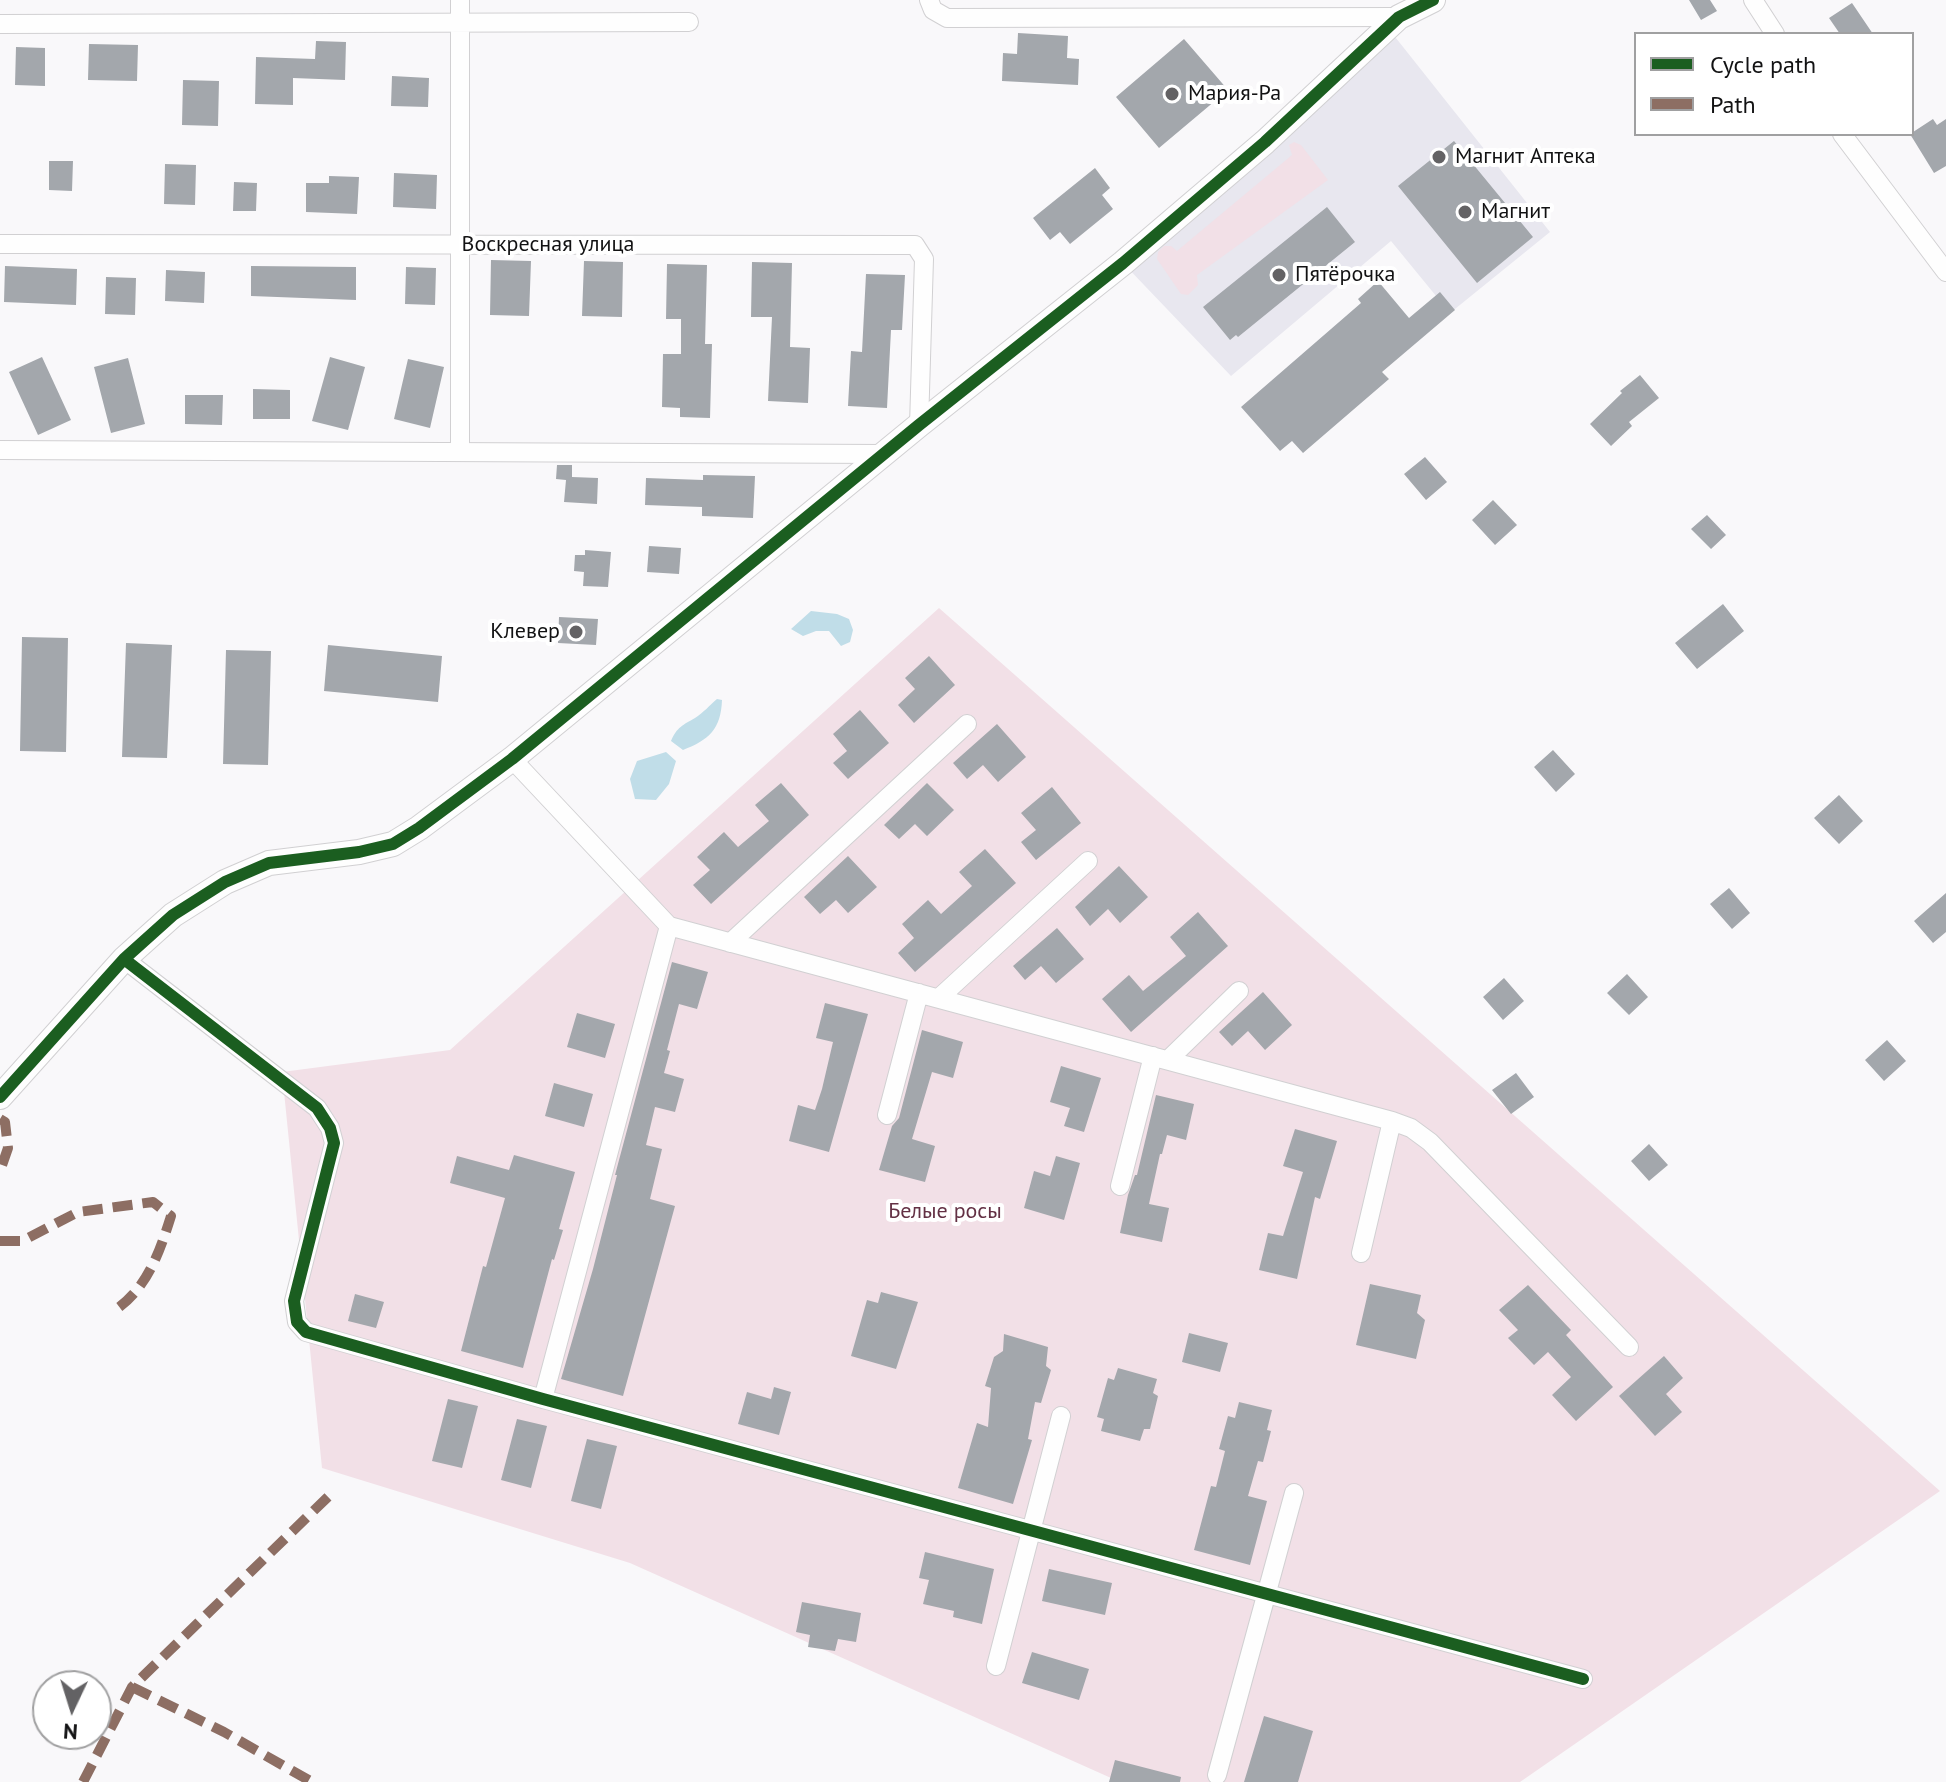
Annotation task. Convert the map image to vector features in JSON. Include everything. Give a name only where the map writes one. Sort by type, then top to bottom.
[{"type":"street","points":[[460,0],[460,451]]},
{"type":"street","points":[[929,0],[933,10],[947,18],[1399,17]]},
{"type":"street","points":[[0,1097],[124,959],[173,915],[225,882],[269,863],[359,852],[393,844],[512,759],[919,425],[1123,263],[1265,142],[1399,17],[1433,0]]},
{"type":"street","points":[[1753,0],[1774,32]]},
{"type":"street","points":[[0,24],[689,22]]},
{"type":"street","points":[[1844,136],[1946,272]]},
{"type":"street","name":"Воскресная улица","points":[[0,244],[915,245],[924,259],[919,425]]},
{"type":"street","points":[[0,450],[884,454]]},
{"type":"street","points":[[730,943],[967,724]]},
{"type":"street","points":[[512,759],[669,926],[1411,1128],[1430,1142],[1629,1347]]},
{"type":"street","points":[[939,998],[1088,861]]},
{"type":"street","points":[[543,1399],[669,926]]},
{"type":"street","points":[[124,959],[317,1108],[330,1128],[334,1143],[294,1301],[297,1322],[306,1332],[543,1399],[1583,1679]]},
{"type":"street","points":[[1120,1186],[1160,1058],[1239,991]]},
{"type":"street","points":[[887,1115],[919,993]]},
{"type":"street","points":[[1361,1253],[1392,1121]]},
{"type":"street","points":[[996,1666],[1061,1416]]},
{"type":"street","points":[[1217,1775],[1294,1493]]},
{"type":"shaded area","points":[[1388,28],[1550,232],[1450,313],[1391,241],[1231,376],[1123,263]]},
{"type":"green space","points":[[1294,142],[1301,145],[1328,180],[1197,275],[1198,285],[1188,295],[1181,294],[1157,259],[1158,252],[1164,246],[1171,246],[1177,251],[1292,155],[1289,145]]},
{"type":"green space","name":"Белые росы","points":[[939,608],[1940,1491],[1520,1782],[1120,1782],[630,1563],[322,1468],[282,1072],[450,1050]]},
{"type":"water","points":[[811,611],[837,614],[849,619],[853,630],[850,642],[841,646],[829,631],[816,631],[803,636],[791,629]]},
{"type":"water","points":[[717,699],[722,700],[719,719],[707,737],[683,750],[671,741],[681,727]]},
{"type":"water","points":[[666,752],[676,761],[669,784],[656,800],[635,799],[630,779],[637,761]]},
{"type":"building","points":[[1689,0],[1710,0],[1717,11],[1701,20]]},
{"type":"building","points":[[1852,3],[1872,32],[1839,32],[1829,18]]},
{"type":"building","points":[[1018,33],[1068,36],[1067,58],[1079,59],[1078,85],[1002,81],[1003,53],[1017,54]]},
{"type":"building","name":"Мария-Ра","points":[[1184,39],[1228,90],[1159,148],[1116,97]]},
{"type":"building","points":[[316,41],[346,42],[345,80],[293,78],[293,105],[255,104],[256,57],[315,59]]},
{"type":"building","points":[[89,44],[138,45],[137,81],[88,80]]},
{"type":"building","points":[[16,47],[45,48],[45,86],[15,85]]},
{"type":"building","points":[[392,76],[429,78],[428,107],[391,106]]},
{"type":"building","points":[[183,80],[219,81],[218,126],[182,125]]},
{"type":"building","points":[[1933,119],[1937,125],[1946,119],[1946,166],[1934,173],[1911,136]]},
{"type":"building","name":"Магнит","points":[[1454,141],[1533,237],[1477,283],[1398,186]]},
{"type":"building","points":[[49,161],[73,161],[72,191],[49,190]]},
{"type":"building","points":[[165,164],[196,165],[195,205],[164,204]]},
{"type":"building","points":[[1095,168],[1110,188],[1102,195],[1113,209],[1070,244],[1060,232],[1050,240],[1033,218]]},
{"type":"building","points":[[394,173],[437,175],[436,209],[393,207]]},
{"type":"building","points":[[329,176],[359,177],[357,214],[306,212],[306,183],[329,183]]},
{"type":"building","points":[[234,182],[257,183],[256,211],[233,211]]},
{"type":"building","name":"Пятёрочка","points":[[1327,207],[1355,242],[1238,337],[1236,335],[1230,340],[1203,307]]},
{"type":"building","points":[[491,260],[531,261],[529,316],[490,315]]},
{"type":"building","points":[[584,261],[623,262],[622,317],[582,316]]},
{"type":"building","points":[[752,262],[792,263],[790,347],[810,348],[808,403],[768,401],[772,317],[751,317]]},
{"type":"building","points":[[667,264],[707,265],[705,344],[712,344],[710,418],[680,417],[680,408],[662,407],[663,354],[681,354],[681,319],[666,319]]},
{"type":"building","points":[[5,266],[77,269],[76,305],[4,302]]},
{"type":"building","points":[[251,266],[356,267],[356,300],[251,296]]},
{"type":"building","points":[[406,267],[436,268],[435,305],[405,304]]},
{"type":"building","points":[[166,270],[205,272],[204,303],[165,301]]},
{"type":"building","points":[[866,274],[905,275],[902,330],[891,330],[887,408],[848,406],[851,351],[862,352]]},
{"type":"building","points":[[106,277],[136,278],[135,315],[105,314]]},
{"type":"building","points":[[1378,281],[1409,318],[1440,292],[1455,310],[1382,372],[1389,379],[1303,453],[1292,441],[1280,451],[1241,407],[1361,303],[1358,299]]},
{"type":"building","points":[[42,357],[71,420],[38,435],[9,372]]},
{"type":"building","points":[[330,357],[365,367],[348,430],[312,421]]},
{"type":"building","points":[[128,358],[145,424],[111,433],[94,367]]},
{"type":"building","points":[[408,359],[444,367],[430,428],[394,419]]},
{"type":"building","points":[[1640,375],[1659,398],[1629,422],[1632,426],[1611,446],[1590,424],[1622,393],[1620,391]]},
{"type":"building","points":[[253,389],[290,390],[290,419],[253,419]]},
{"type":"building","points":[[185,395],[223,395],[222,425],[185,424]]},
{"type":"building","points":[[1425,457],[1447,482],[1426,500],[1404,474]]},
{"type":"building","points":[[557,465],[572,465],[572,477],[598,478],[597,504],[564,502],[566,480],[556,479]]},
{"type":"building","points":[[703,475],[755,476],[753,518],[702,516],[702,507],[645,505],[646,478],[703,480]]},
{"type":"building","points":[[1493,500],[1517,525],[1495,545],[1472,520]]},
{"type":"building","points":[[1707,515],[1726,535],[1711,549],[1691,529]]},
{"type":"building","points":[[649,546],[681,548],[679,574],[647,572]]},
{"type":"building","points":[[585,550],[611,552],[608,587],[583,586],[584,572],[574,571],[575,555],[585,555]]},
{"type":"building","points":[[1723,604],[1744,631],[1697,669],[1675,643]]},
{"type":"building","points":[[559,617],[598,619],[596,645],[558,643]]},
{"type":"building","points":[[22,637],[68,638],[66,752],[20,751]]},
{"type":"building","points":[[126,643],[172,645],[167,758],[122,757]]},
{"type":"building","points":[[328,645],[442,656],[438,702],[324,691]]},
{"type":"building","points":[[226,650],[271,651],[268,765],[223,764]]},
{"type":"building","points":[[929,656],[955,685],[914,723],[898,705],[915,689],[905,678]]},
{"type":"building","points":[[860,710],[889,743],[848,779],[833,763],[847,751],[833,734]]},
{"type":"building","points":[[997,724],[1026,757],[998,782],[983,765],[967,779],[953,763]]},
{"type":"building","points":[[1553,750],[1575,774],[1556,792],[1534,767]]},
{"type":"building","points":[[781,783],[809,815],[711,904],[693,885],[710,870],[697,857],[724,832],[738,847],[769,821],[755,805]]},
{"type":"building","points":[[927,783],[954,810],[927,836],[915,824],[899,839],[884,825]]},
{"type":"building","points":[[1052,787],[1081,823],[1036,860],[1021,842],[1036,830],[1021,813]]},
{"type":"building","points":[[1839,795],[1863,821],[1839,844],[1814,818]]},
{"type":"building","points":[[985,849],[1016,883],[915,972],[898,953],[914,938],[902,924],[928,900],[941,914],[972,886],[959,872]]},
{"type":"building","points":[[848,856],[877,887],[848,913],[836,900],[820,914],[804,897]]},
{"type":"building","points":[[1119,866],[1148,897],[1120,923],[1108,909],[1090,926],[1075,907]]},
{"type":"building","points":[[1729,888],[1750,913],[1732,929],[1710,904]]},
{"type":"building","points":[[1946,893],[1946,932],[1933,943],[1914,921]]},
{"type":"building","points":[[1198,912],[1228,946],[1131,1032],[1102,999],[1129,975],[1143,991],[1186,956],[1170,937]]},
{"type":"building","points":[[1057,928],[1084,959],[1056,983],[1041,966],[1025,980],[1013,966]]},
{"type":"building","points":[[672,962],[708,972],[697,1009],[679,1004],[664,1073],[684,1079],[675,1112],[655,1107],[646,1145],[662,1149],[650,1199],[675,1206],[623,1396],[561,1379],[593,1269]]},
{"type":"building","points":[[1627,974],[1648,997],[1629,1015],[1607,993]]},
{"type":"building","points":[[1504,978],[1524,1001],[1503,1020],[1483,997]]},
{"type":"building","points":[[1263,992],[1292,1025],[1265,1050],[1248,1031],[1232,1046],[1219,1032]]},
{"type":"building","points":[[825,1003],[868,1014],[829,1152],[789,1141],[798,1105],[815,1110],[822,1089],[833,1042],[816,1038]]},
{"type":"building","points":[[577,1013],[615,1024],[605,1058],[567,1047]]},
{"type":"building","points":[[922,1030],[963,1042],[953,1078],[932,1072],[912,1139],[935,1146],[925,1182],[879,1170],[892,1126],[899,1118]]},
{"type":"building","points":[[1887,1040],[1906,1061],[1884,1081],[1865,1060]]},
{"type":"building","points":[[1061,1066],[1101,1078],[1084,1132],[1064,1126],[1070,1108],[1050,1102]]},
{"type":"building","points":[[1516,1073],[1534,1097],[1511,1114],[1492,1090]]},
{"type":"building","points":[[554,1083],[593,1094],[584,1127],[545,1116]]},
{"type":"building","points":[[1156,1095],[1194,1104],[1186,1140],[1167,1135],[1160,1154],[1149,1204],[1169,1208],[1162,1242],[1120,1233]]},
{"type":"building","points":[[1295,1129],[1337,1141],[1320,1199],[1315,1197],[1297,1279],[1259,1270],[1268,1233],[1283,1236],[1303,1172],[1283,1166]]},
{"type":"building","points":[[1649,1144],[1668,1165],[1649,1181],[1631,1161]]},
{"type":"building","points":[[514,1155],[575,1172],[559,1229],[563,1230],[552,1259],[523,1368],[461,1351],[505,1198],[450,1183],[457,1156],[509,1170]]},
{"type":"building","points":[[1056,1156],[1080,1163],[1064,1220],[1024,1208],[1034,1171],[1050,1176]]},
{"type":"building","points":[[1370,1284],[1421,1295],[1417,1313],[1425,1320],[1416,1359],[1356,1345]]},
{"type":"building","points":[[1528,1285],[1571,1330],[1566,1335],[1613,1387],[1576,1421],[1552,1395],[1571,1377],[1548,1352],[1534,1365],[1508,1338],[1518,1330],[1499,1310]]},
{"type":"building","points":[[881,1292],[918,1302],[896,1369],[851,1356],[867,1300],[878,1303]]},
{"type":"building","points":[[355,1294],[384,1302],[376,1328],[348,1321]]},
{"type":"building","points":[[1189,1333],[1228,1343],[1220,1372],[1182,1362]]},
{"type":"building","points":[[1004,1334],[1048,1347],[1046,1366],[1051,1370],[1041,1403],[1035,1402],[1028,1439],[1032,1440],[1013,1504],[958,1488],[977,1423],[988,1427],[991,1388],[985,1386],[994,1357],[1003,1351]]},
{"type":"building","points":[[1664,1356],[1683,1378],[1666,1394],[1682,1412],[1655,1436],[1619,1396]]},
{"type":"building","points":[[1118,1368],[1157,1379],[1153,1393],[1158,1396],[1150,1429],[1144,1429],[1140,1441],[1101,1431],[1104,1419],[1097,1417],[1108,1378],[1114,1380]]},
{"type":"building","points":[[774,1387],[791,1392],[779,1435],[738,1424],[747,1392],[771,1399]]},
{"type":"building","points":[[448,1399],[478,1406],[462,1468],[432,1461]]},
{"type":"building","points":[[1239,1402],[1272,1410],[1267,1430],[1271,1431],[1263,1462],[1258,1461],[1248,1496],[1267,1501],[1250,1565],[1194,1550],[1211,1486],[1216,1487],[1225,1451],[1219,1449],[1228,1416],[1235,1418]]},
{"type":"building","points":[[517,1419],[547,1426],[531,1488],[501,1480]]},
{"type":"building","points":[[587,1439],[617,1446],[601,1509],[571,1501]]},
{"type":"building","points":[[925,1552],[994,1569],[982,1624],[953,1617],[954,1611],[923,1604],[929,1580],[919,1578]]},
{"type":"building","points":[[1049,1569],[1112,1583],[1105,1615],[1042,1601]]},
{"type":"building","points":[[802,1602],[861,1613],[856,1642],[838,1639],[835,1651],[808,1647],[810,1635],[796,1632]]},
{"type":"building","points":[[1032,1652],[1089,1669],[1079,1700],[1022,1683]]},
{"type":"building","points":[[1264,1716],[1313,1731],[1298,1782],[1244,1782]]},
{"type":"building","points":[[1115,1760],[1181,1777],[1180,1782],[1109,1782]]},
{"type":"marked path","points":[[0,1119],[5,1122],[8,1148],[0,1171]]},
{"type":"marked path","points":[[0,1241],[22,1241],[78,1212],[153,1202],[171,1216],[167,1229],[145,1278],[118,1308]]},
{"type":"marked path","points":[[83,1782],[132,1687],[335,1490]]},
{"type":"marked path","points":[[132,1687],[224,1732],[312,1782]]},
{"type":"cycle path","points":[[0,1097],[124,959],[173,915],[225,882],[269,863],[359,852],[393,844],[512,759],[919,425],[1123,263],[1265,142],[1399,17],[1433,0]]},
{"type":"cycle path","points":[[124,959],[317,1108],[330,1128],[334,1143],[294,1301],[297,1322],[306,1332],[543,1399],[1583,1679]]},
{"type":"place","name":"Мария-Ра","points":[[1172,94]]},
{"type":"place","name":"Магнит Аптека","points":[[1439,157]]},
{"type":"place","name":"Магнит","points":[[1465,212]]},
{"type":"place","name":"Пятёрочка","points":[[1279,275]]},
{"type":"place","name":"Клевер","points":[[576,632]]}]
